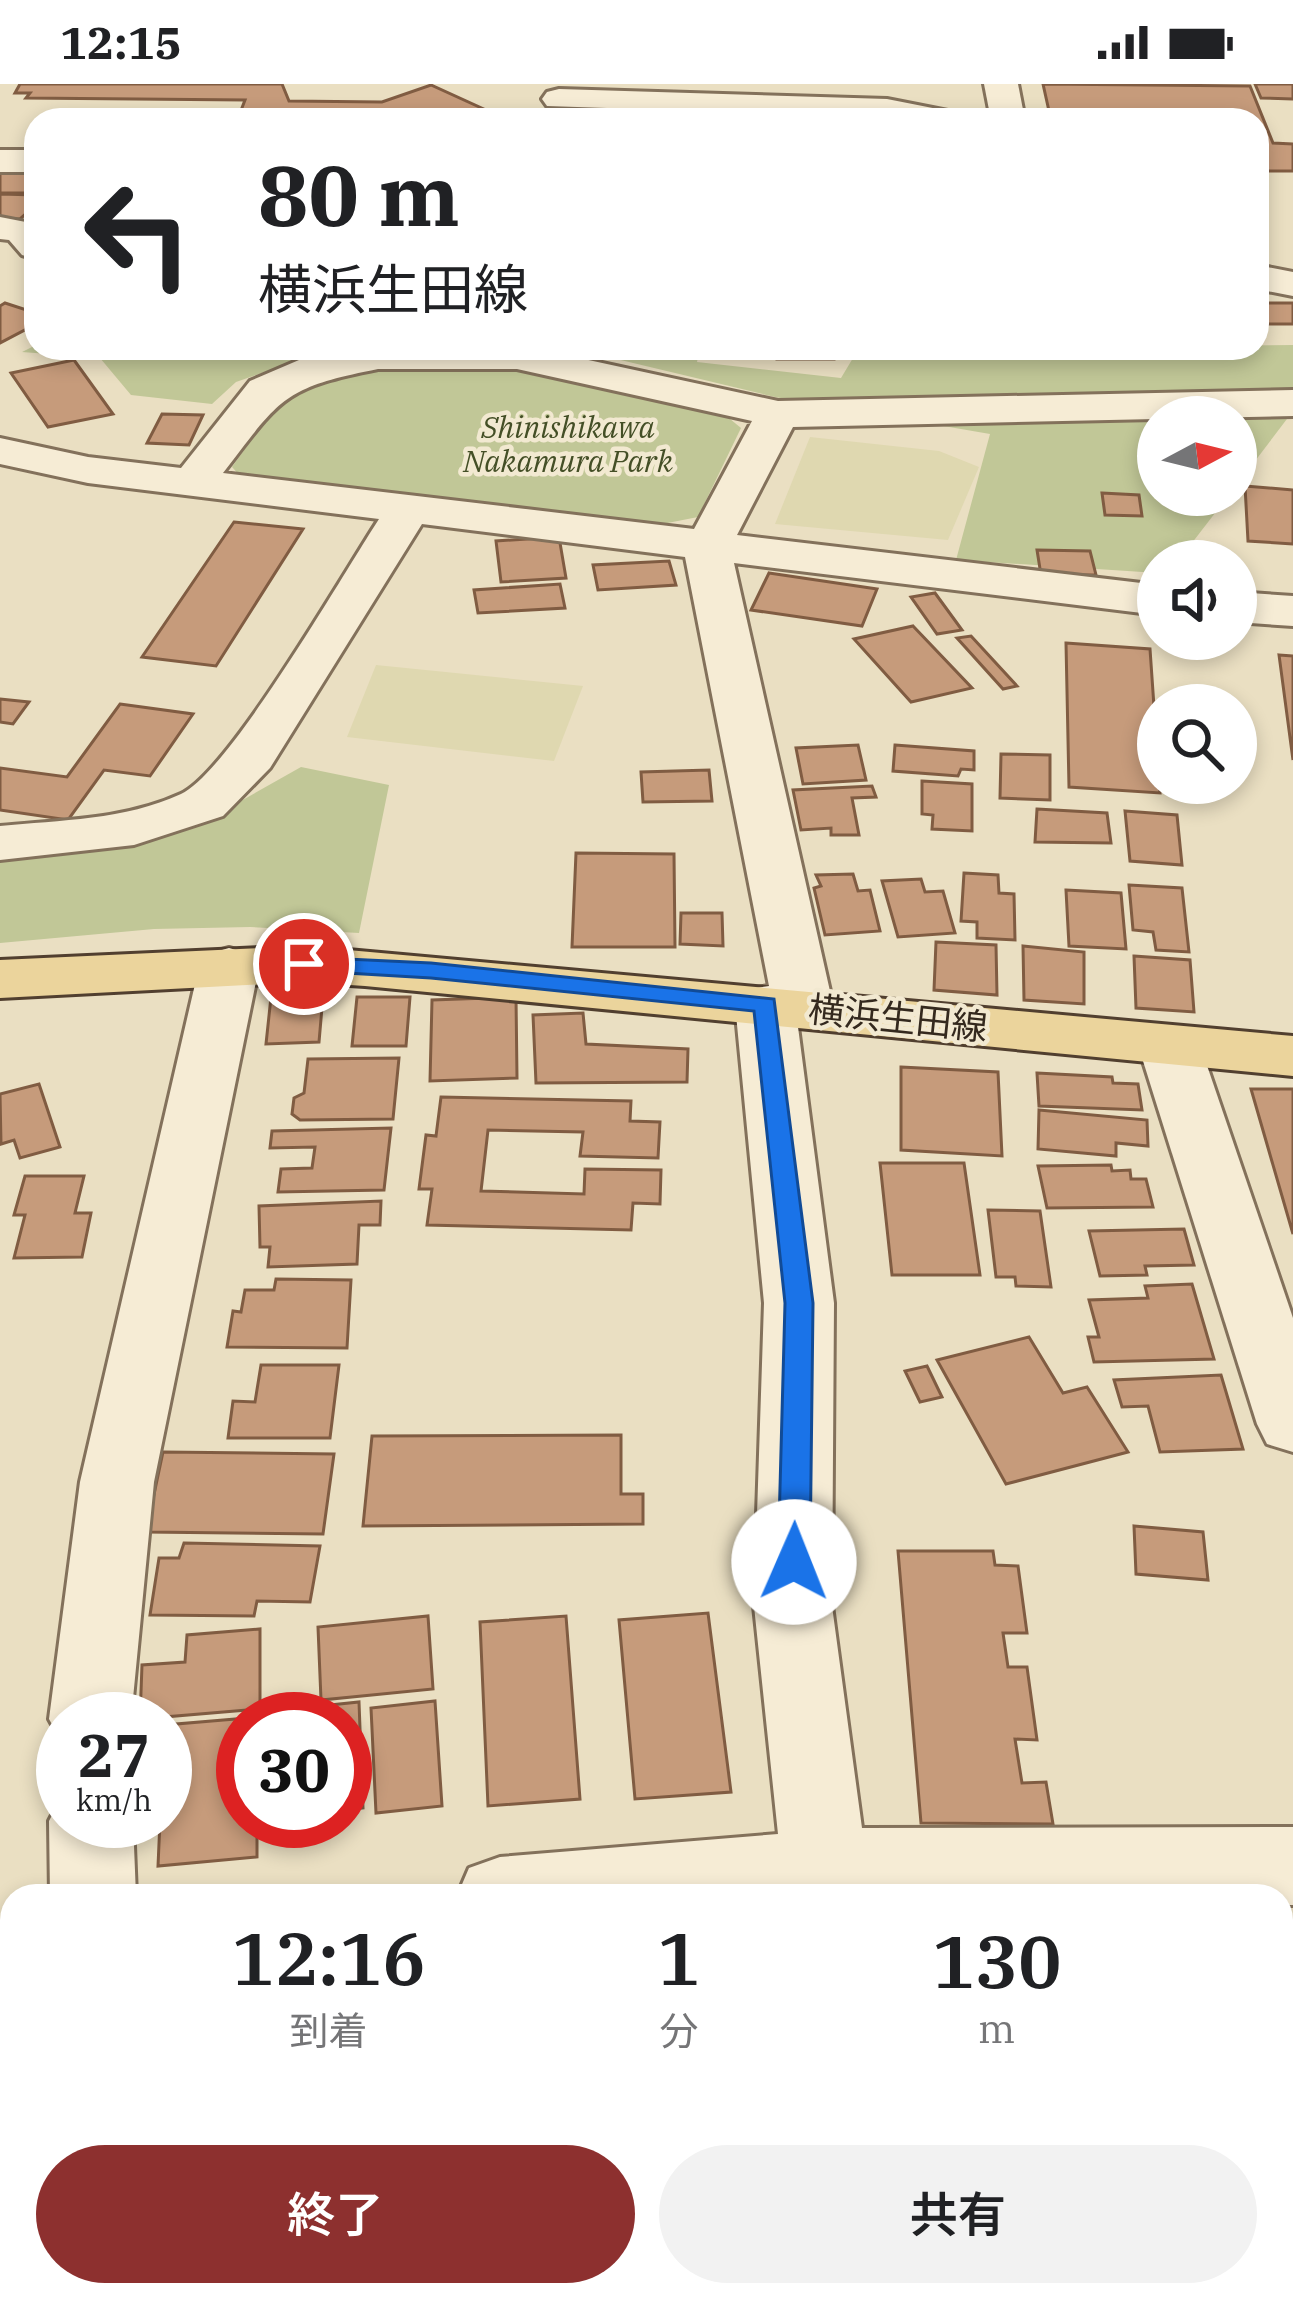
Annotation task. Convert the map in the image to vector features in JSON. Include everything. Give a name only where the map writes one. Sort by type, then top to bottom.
[{"type":"main road","name":"横浜生田線","points":[[0,979],[304,964],[431,970],[1293,1056]]},
{"type":"street","points":[[559,99],[755,108]]},
{"type":"street","points":[[193,482],[266,390],[314,369],[362,360]]},
{"type":"street","points":[[531,360],[778,414],[1293,404]]},
{"type":"street","points":[[778,414],[706,548],[785,1006],[799,1303],[793,1606],[830,1881]]},
{"type":"street","points":[[0,451],[88,470],[1137,598]]},
{"type":"street","points":[[0,843],[134,828],[204,804],[243,768],[408,511]]},
{"type":"street","points":[[1257,608],[1293,611]]},
{"type":"street","points":[[93,1692],[118,1482],[229,967]]},
{"type":"street","points":[[1169,1045],[1293,1424]]},
{"type":"street","points":[[92,1848],[93,1884]]},
{"type":"street","points":[[665,1884],[1293,1866]]},
{"type":"shaded area","points":[[810,437],[939,451],[979,467],[948,540],[775,524]]},
{"type":"shaded area","points":[[376,665],[583,686],[554,761],[347,737]]},
{"type":"green space","points":[[1269,345],[1293,345],[1293,411],[1257,458],[1257,396],[1137,396],[1137,516],[1213,516],[1194,540],[1137,540],[1137,572],[956,560],[990,434],[775,397],[621,360],[697,360],[841,378],[852,360],[1269,360]]},
{"type":"green space","points":[[102,360],[299,360],[236,382],[212,404],[131,395]]},
{"type":"green space","name":"Shinishikawa Nakamura Park","points":[[464,366],[580,372],[724,414],[741,428],[698,517],[637,529],[242,478],[232,467],[283,395],[354,370]]},
{"type":"green space","points":[[301,767],[389,785],[359,933],[250,927],[154,929],[0,943],[0,856],[193,828]]},
{"type":"building","points":[[20,84],[282,84],[289,101],[382,102],[431,85],[481,108],[242,108],[245,100],[26,98],[30,93],[15,93]]},
{"type":"building","points":[[1043,84],[1250,86],[1259,108],[1048,108]]},
{"type":"building","points":[[1255,84],[1293,84],[1293,99],[1261,98]]},
{"type":"building","points":[[1269,133],[1273,143],[1293,144],[1293,171],[1269,171]]},
{"type":"building","points":[[0,171],[24,171],[24,193],[0,193]]},
{"type":"building","points":[[0,194],[24,195],[24,216],[0,219]]},
{"type":"building","points":[[5,303],[24,309],[24,330],[0,343],[0,306]]},
{"type":"building","points":[[1269,303],[1293,303],[1293,324],[1269,324]]},
{"type":"building","points":[[74,360],[113,414],[48,427],[11,373]]},
{"type":"building","points":[[162,414],[203,415],[189,445],[147,443]]},
{"type":"building","points":[[1257,487],[1293,490],[1293,544],[1248,540],[1247,516],[1257,516]]},
{"type":"building","points":[[1102,493],[1137,495],[1137,516],[1105,515]]},
{"type":"building","points":[[234,522],[303,529],[216,666],[142,657]]},
{"type":"building","points":[[559,537],[566,578],[501,582],[496,541]]},
{"type":"building","points":[[1037,550],[1090,551],[1096,575],[1041,575]]},
{"type":"building","points":[[669,561],[676,585],[598,590],[593,565]]},
{"type":"building","points":[[769,573],[877,589],[862,626],[751,610]]},
{"type":"building","points":[[560,584],[565,608],[478,613],[474,590]]},
{"type":"building","points":[[935,593],[962,630],[937,634],[911,597]]},
{"type":"building","points":[[913,626],[972,688],[911,702],[854,639]]},
{"type":"building","points":[[971,636],[1017,686],[1003,689],[957,638]]},
{"type":"building","points":[[1066,643],[1137,648],[1137,660],[1151,660],[1152,684],[1137,684],[1137,791],[1069,787]]},
{"type":"building","points":[[1279,655],[1293,656],[1293,760]]},
{"type":"building","points":[[0,699],[29,702],[13,724],[0,722]]},
{"type":"building","points":[[120,704],[193,714],[150,776],[104,770],[68,820],[0,810],[0,768],[67,777]]},
{"type":"building","points":[[858,745],[866,780],[803,784],[796,748]]},
{"type":"building","points":[[895,745],[974,751],[974,770],[961,769],[958,776],[893,771]]},
{"type":"building","points":[[1001,754],[1050,755],[1050,800],[1000,798]]},
{"type":"building","points":[[709,770],[712,801],[643,802],[641,772]]},
{"type":"building","points":[[922,781],[972,784],[972,831],[932,829],[933,815],[922,814]]},
{"type":"building","points":[[872,786],[876,797],[852,798],[859,835],[831,835],[831,828],[801,830],[793,790]]},
{"type":"building","points":[[1037,809],[1107,813],[1111,843],[1035,842]]},
{"type":"building","points":[[1125,811],[1177,815],[1182,865],[1130,861]]},
{"type":"building","points":[[576,853],[674,854],[675,947],[572,947]]},
{"type":"building","points":[[964,873],[998,875],[999,893],[1014,894],[1015,940],[977,938],[977,922],[961,921]]},
{"type":"building","points":[[853,874],[858,891],[870,890],[880,931],[825,935],[814,888],[821,886],[816,875]]},
{"type":"building","points":[[921,879],[925,892],[943,891],[955,933],[898,937],[882,881]]},
{"type":"building","points":[[1129,885],[1182,888],[1189,952],[1156,950],[1153,932],[1133,930]]},
{"type":"building","points":[[1066,890],[1121,893],[1126,949],[1069,946]]},
{"type":"building","points":[[681,913],[722,913],[723,946],[680,944]]},
{"type":"building","points":[[936,942],[996,945],[997,995],[934,990]]},
{"type":"building","points":[[1023,946],[1084,952],[1084,1004],[1024,1000]]},
{"type":"building","points":[[1134,956],[1190,960],[1194,1012],[1136,1008]]},
{"type":"building","points":[[323,996],[319,1042],[266,1044],[271,997]]},
{"type":"building","points":[[357,997],[410,997],[406,1046],[352,1046]]},
{"type":"building","points":[[516,997],[517,1078],[430,1081],[432,1000]]},
{"type":"building","points":[[583,1013],[586,1044],[688,1049],[687,1082],[536,1083],[533,1015]]},
{"type":"building","points":[[399,1058],[393,1119],[300,1120],[292,1114],[294,1098],[304,1093],[308,1059]]},
{"type":"building","points":[[901,1067],[998,1072],[1002,1156],[901,1150]]},
{"type":"building","points":[[1037,1073],[1112,1077],[1113,1083],[1138,1084],[1142,1110],[1039,1106]]},
{"type":"building","points":[[39,1084],[60,1147],[20,1158],[14,1140],[1,1144],[0,1094]]},
{"type":"building","points":[[1251,1089],[1293,1089],[1293,1234]]},
{"type":"building","points":[[441,1097],[631,1101],[630,1121],[660,1122],[658,1158],[580,1156],[583,1132],[488,1130],[481,1191],[584,1194],[585,1169],[661,1170],[660,1204],[633,1203],[631,1230],[427,1225],[432,1189],[419,1189],[426,1135],[436,1136]]},
{"type":"building","points":[[1039,1110],[1147,1120],[1148,1146],[1116,1143],[1116,1156],[1038,1149]]},
{"type":"building","points":[[391,1128],[384,1190],[278,1192],[281,1169],[312,1168],[315,1147],[270,1148],[272,1131]]},
{"type":"building","points":[[880,1163],[964,1163],[980,1275],[892,1275]]},
{"type":"building","points":[[1111,1165],[1112,1171],[1130,1170],[1131,1179],[1146,1179],[1153,1207],[1047,1208],[1038,1166]]},
{"type":"building","points":[[25,1176],[84,1176],[75,1213],[91,1213],[82,1257],[14,1258],[25,1215],[14,1215]]},
{"type":"building","points":[[381,1201],[380,1225],[359,1225],[357,1264],[268,1267],[270,1247],[260,1247],[259,1206]]},
{"type":"building","points":[[988,1210],[1040,1211],[1051,1287],[1016,1286],[1015,1277],[996,1277]]},
{"type":"building","points":[[1184,1229],[1194,1265],[1145,1266],[1147,1275],[1100,1276],[1089,1231]]},
{"type":"building","points":[[276,1279],[351,1280],[347,1348],[227,1347],[233,1311],[241,1312],[245,1290],[274,1290]]},
{"type":"building","points":[[1192,1284],[1214,1359],[1094,1362],[1088,1337],[1099,1337],[1089,1300],[1148,1298],[1145,1286]]},
{"type":"building","points":[[1029,1337],[1063,1393],[1087,1387],[1128,1452],[1006,1484],[937,1360]]},
{"type":"building","points":[[261,1365],[339,1365],[330,1438],[228,1438],[233,1401],[255,1402]]},
{"type":"building","points":[[927,1366],[942,1397],[920,1402],[905,1371]]},
{"type":"building","points":[[1221,1375],[1243,1449],[1160,1452],[1148,1406],[1122,1407],[1114,1380]]},
{"type":"building","points":[[621,1435],[621,1494],[643,1494],[643,1524],[363,1526],[372,1436]]},
{"type":"building","points":[[163,1452],[334,1454],[323,1534],[146,1532]]},
{"type":"building","points":[[1134,1526],[1203,1532],[1208,1580],[1136,1574]]},
{"type":"building","points":[[184,1543],[320,1546],[310,1602],[257,1601],[254,1616],[150,1615],[159,1558],[179,1558]]},
{"type":"building","points":[[898,1551],[993,1551],[995,1565],[1018,1566],[1027,1633],[1003,1633],[1008,1667],[1027,1667],[1037,1740],[1015,1739],[1022,1783],[1046,1782],[1053,1824],[921,1823]]},
{"type":"building","points":[[708,1613],[731,1792],[635,1799],[619,1620]]},
{"type":"building","points":[[428,1616],[433,1689],[372,1695],[321,1692],[318,1627]]},
{"type":"building","points":[[566,1616],[580,1799],[488,1806],[480,1622]]},
{"type":"building","points":[[260,1629],[260,1692],[216,1692],[216,1713],[192,1715],[192,1692],[141,1692],[142,1665],[185,1662],[187,1635]]},
{"type":"building","points":[[435,1701],[442,1806],[376,1813],[372,1708]]},
{"type":"building","points":[[216,1721],[216,1848],[257,1848],[257,1857],[158,1866],[159,1848],[192,1848],[192,1723]]},
{"type":"route","points":[[304,964],[431,970],[765,1004],[799,1303],[794,1562]]}]
